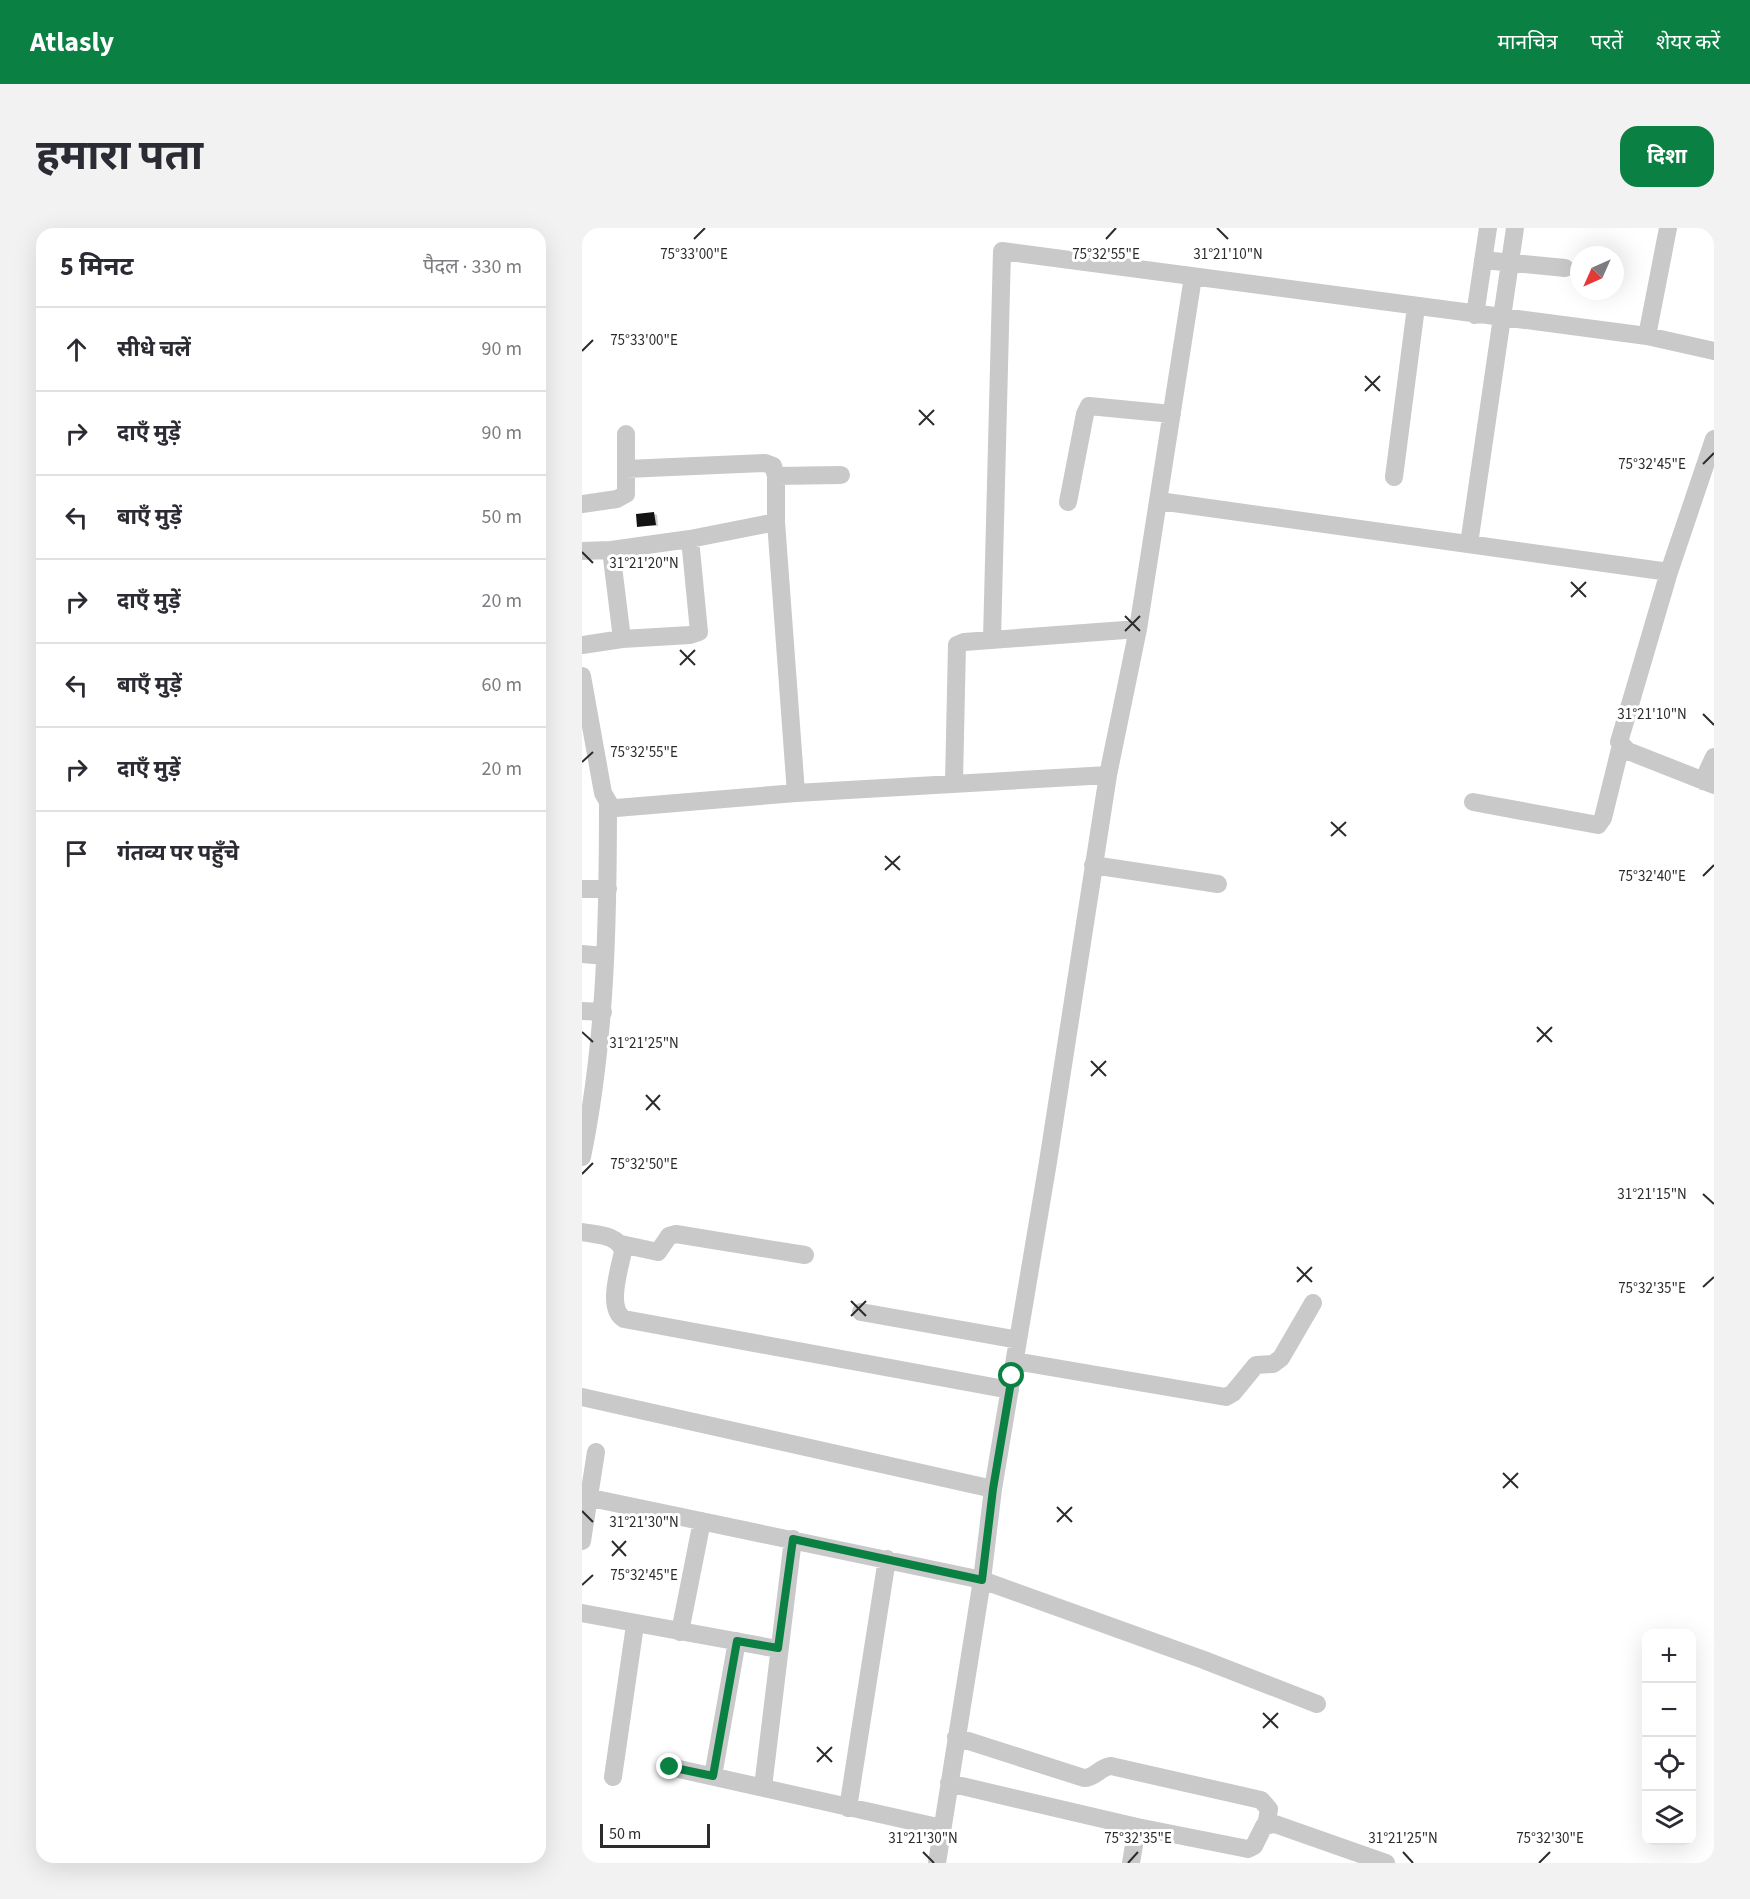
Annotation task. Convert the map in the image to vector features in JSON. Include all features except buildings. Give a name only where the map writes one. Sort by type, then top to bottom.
[{"type":"street","points":[[1475,315],[1488,228]]},
{"type":"street","points":[[1469,544],[1512,263],[1515,228]]},
{"type":"street","points":[[1647,336],[1668,228]]},
{"type":"street","points":[[992,639],[1002,251],[1647,336],[1714,351]]},
{"type":"street","points":[[1483,260],[1565,268]]},
{"type":"street","points":[[937,1863],[982,1580],[993,1489],[1093,865],[1108,775],[1138,629],[1193,276]]},
{"type":"street","points":[[1394,477],[1416,307]]},
{"type":"street","points":[[1068,502],[1085,414],[1089,406],[1172,414]]},
{"type":"street","points":[[582,504],[622,497],[627,488],[626,434]]},
{"type":"street","points":[[1473,802],[1598,825],[1603,818],[1621,745],[1619,737],[1714,439]]},
{"type":"street","points":[[626,469],[765,463],[773,466],[776,476],[776,522],[796,793]]},
{"type":"street","points":[[776,476],[841,475]]},
{"type":"street","points":[[1159,501],[1670,572]]},
{"type":"street","points":[[582,551],[611,550],[690,539],[776,522]]},
{"type":"street","points":[[582,645],[622,639],[690,635],[699,632],[690,539]]},
{"type":"street","points":[[611,550],[622,639]]},
{"type":"street","points":[[954,783],[957,645],[992,639],[1138,629]]},
{"type":"street","points":[[582,676],[603,793],[608,802],[608,889],[603,1012],[588,1091],[582,1157]]},
{"type":"street","points":[[1621,745],[1628,751],[1708,783],[1714,758]]},
{"type":"street","points":[[608,802],[620,809],[796,793],[1108,775]]},
{"type":"street","points":[[1093,865],[1218,884]]},
{"type":"street","points":[[582,889],[608,889]]},
{"type":"street","points":[[582,954],[605,956]]},
{"type":"street","points":[[582,1011],[603,1012]]},
{"type":"street","points":[[582,1232],[655,1252],[663,1248],[669,1236],[676,1234],[805,1255]]},
{"type":"street","points":[[621,1244],[623,1251],[615,1304],[619,1316],[624,1319],[1010,1390]]},
{"type":"street","points":[[1015,1361],[1226,1397],[1233,1393],[1256,1365],[1273,1364],[1281,1358],[1313,1303]]},
{"type":"street","points":[[861,1312],[1018,1340]]},
{"type":"street","points":[[582,1398],[993,1489]]},
{"type":"street","points":[[582,1541],[591,1498],[596,1452]]},
{"type":"street","points":[[591,1498],[982,1580],[1204,1660],[1317,1704]]},
{"type":"street","points":[[680,1632],[702,1521]]},
{"type":"street","points":[[762,1787],[793,1539]]},
{"type":"street","points":[[849,1808],[887,1559]]},
{"type":"street","points":[[582,1613],[635,1625],[778,1648]]},
{"type":"street","points":[[613,1777],[635,1625]]},
{"type":"street","points":[[713,1776],[737,1641]]},
{"type":"street","points":[[949,1783],[1137,1827],[1248,1849],[1254,1846],[1266,1826],[1269,1809],[1261,1800],[1111,1766],[1102,1767],[1091,1777],[1084,1779],[956,1737]]},
{"type":"street","points":[[670,1767],[942,1828]]},
{"type":"street","points":[[1266,1826],[1275,1824],[1386,1863]]},
{"type":"street","points":[[1131,1863],[1137,1827]]},
{"type":"route","points":[[670,1767],[713,1776],[737,1641],[778,1648],[793,1539],[982,1580],[993,1489],[1012,1376]]}]
